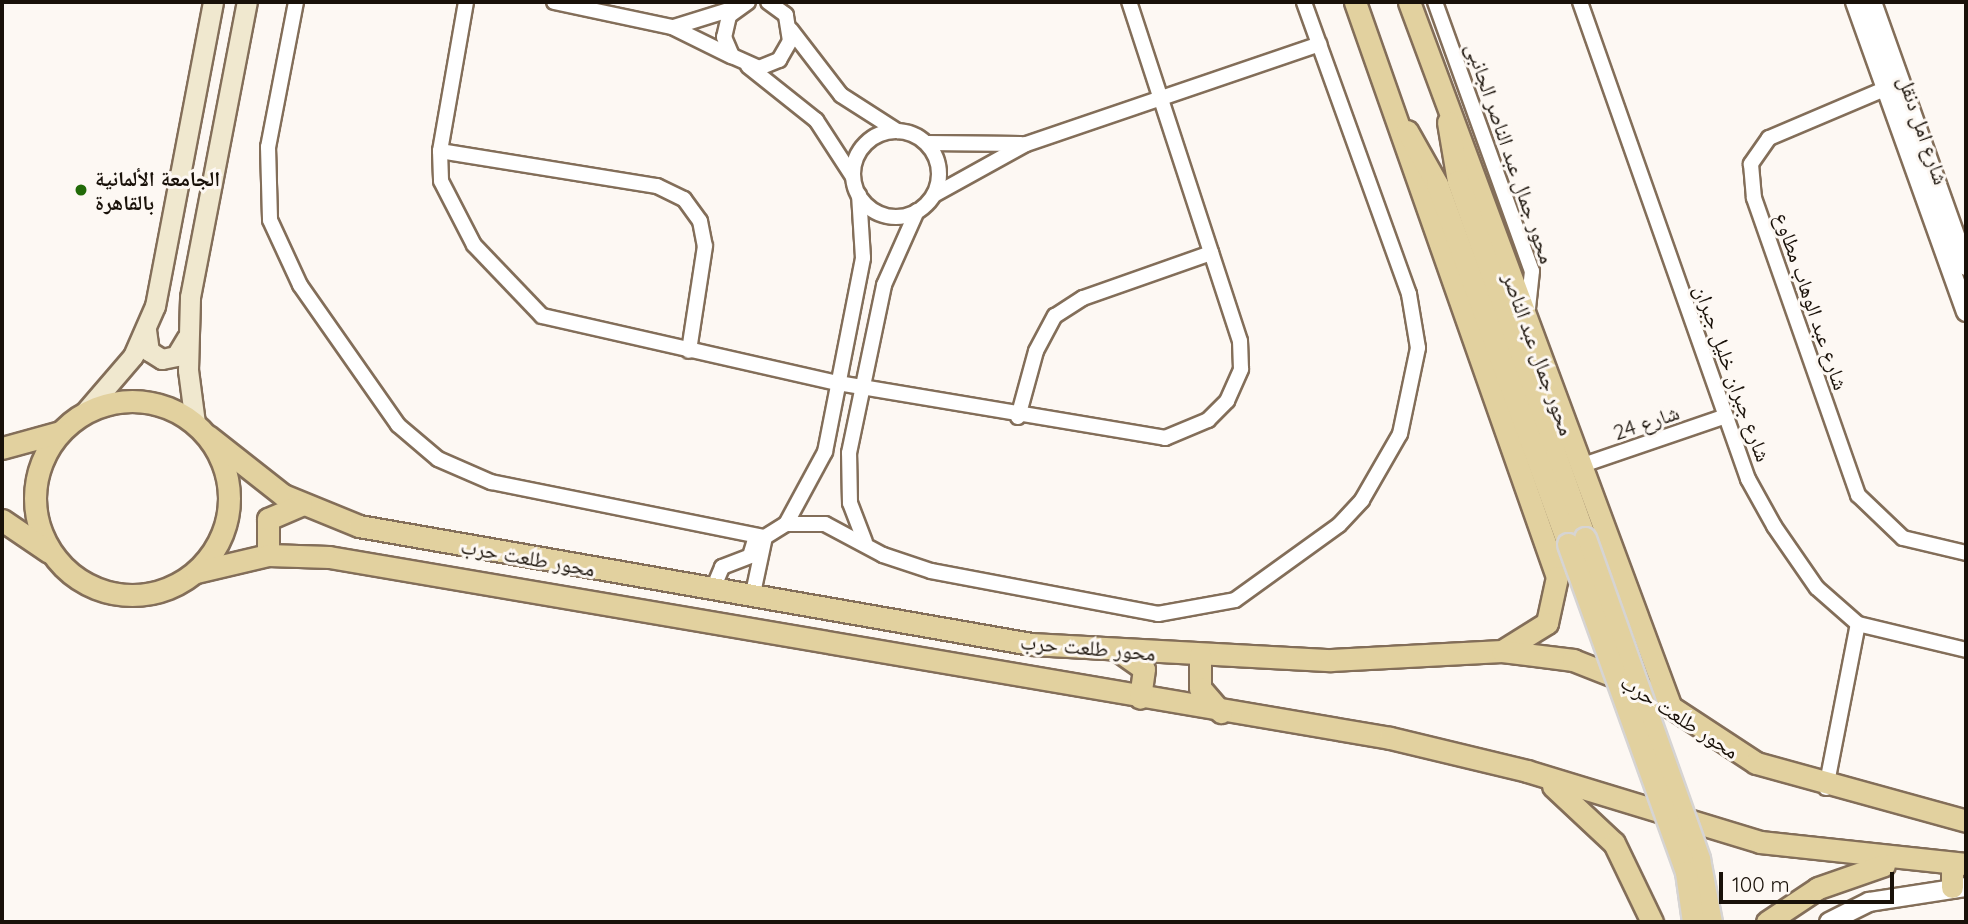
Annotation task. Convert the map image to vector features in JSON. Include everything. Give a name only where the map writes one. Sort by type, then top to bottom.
[{"type":"main road","points":[[53,555],[38,525],[35,491],[43,459],[60,432],[85,412],[123,371],[146,330],[213,2]]},
{"type":"main road","points":[[2,520],[53,555],[77,579],[122,595],[162,590],[195,572],[219,541],[229,503],[225,468],[201,430],[187,338],[247,2]]},
{"type":"main road","points":[[1355,2],[1555,568],[1558,595],[1540,632],[1502,651]]},
{"type":"main road","name":"محور جمال عبد الناصر","points":[[1409,2],[1621,583],[1670,705]]},
{"type":"main road","points":[[1449,109],[1455,173],[1682,860],[1693,922]]},
{"type":"main road","points":[[1394,116],[1432,172],[1699,859],[1711,922]]},
{"type":"main road","points":[[146,330],[149,351],[162,359],[176,356],[187,338]]},
{"type":"main road","points":[[85,412],[116,401],[149,401],[201,430]]},
{"type":"main road","name":"محور طلعت حرب","points":[[201,430],[301,505],[370,528],[752,598],[1120,652],[1372,660],[1502,651],[1607,671],[1670,705],[1756,764],[1826,788],[1966,821]]},
{"type":"main road","points":[[2,448],[60,432]]},
{"type":"main road","points":[[268,555],[268,519],[301,505]]},
{"type":"main road","name":"محور طلعت حرب","points":[[195,572],[268,555],[329,557],[1221,712],[1390,738],[1527,771],[1720,833],[1910,862],[1959,864]]},
{"type":"main road","points":[[1558,595],[1592,603],[1621,583]]},
{"type":"main road","points":[[1120,652],[1144,669],[1140,698]]},
{"type":"main road","points":[[1200,655],[1200,688],[1221,712]]},
{"type":"main road","points":[[1527,771],[1602,828],[1634,876],[1652,922]]},
{"type":"main road","points":[[1767,922],[1837,880],[1910,862]]},
{"type":"main road","points":[[1959,864],[1959,887]]},
{"type":"street","points":[[296,2],[268,147],[270,220],[300,285],[398,425],[438,459],[491,482],[761,536]]},
{"type":"street","points":[[466,2],[440,151],[441,181],[453,211],[495,272],[531,309],[587,330],[838,383],[1018,417],[1165,438],[1213,416],[1241,369],[1235,314],[1211,253],[1161,93],[1129,2]]},
{"type":"street","points":[[554,2],[592,5],[673,27],[732,56],[817,120],[853,178],[859,195],[865,242],[838,383],[820,467],[786,524]]},
{"type":"street","points":[[768,2],[785,8],[791,30],[841,95],[897,131],[927,143],[1026,144]]},
{"type":"street","points":[[712,591],[722,567],[750,556],[761,536],[786,524],[825,524],[931,571],[1128,612],[1186,612],[1264,584],[1362,500],[1386,464],[1412,402],[1416,334],[1409,294],[1304,2]]},
{"type":"street","name":"محور جمال عبد الناصر الجانبى","points":[[1434,2],[1532,271],[1527,320]]},
{"type":"street","name":"شارع جبران خليل جبران","points":[[1580,2],[1726,416],[1774,526],[1817,588],[1858,624],[1966,650]]},
{"type":"street","name":"شارع امل دنقل","points":[[1855,2],[1893,86],[1966,266]]},
{"type":"street","name":"شارع امل دنقل","points":[[1872,2],[1893,86],[1966,312]]},
{"type":"street","points":[[673,27],[741,4]]},
{"type":"street","points":[[732,56],[724,37],[741,4]]},
{"type":"street","points":[[748,66],[779,60],[791,30]]},
{"type":"street","points":[[864,542],[847,489],[861,387],[884,285],[917,211],[934,195],[1026,144],[1161,93],[1319,44]]},
{"type":"street","name":"شارع عبد الوهاب مطاوع","points":[[1893,86],[1769,138],[1751,164],[1754,198],[1857,495],[1903,538],[1966,553]]},
{"type":"street","points":[[853,178],[865,145],[897,131]]},
{"type":"street","points":[[927,143],[937,162],[934,195]]},
{"type":"street","points":[[440,151],[657,186],[684,199],[700,221],[705,246],[690,351]]},
{"type":"street","points":[[859,195],[878,213],[917,211]]},
{"type":"street","points":[[1018,417],[1036,351],[1055,316],[1083,298],[1211,253]]},
{"type":"street","name":"شارع 24","points":[[1580,466],[1726,416]]},
{"type":"street","points":[[752,598],[761,536]]},
{"type":"street","points":[[1826,788],[1858,624]]},
{"type":"street","points":[[1829,922],[1869,902],[1959,887]]},
{"type":"place","name":"الجامعة الألمانية بالقاهرة","points":[[81,190]]}]
